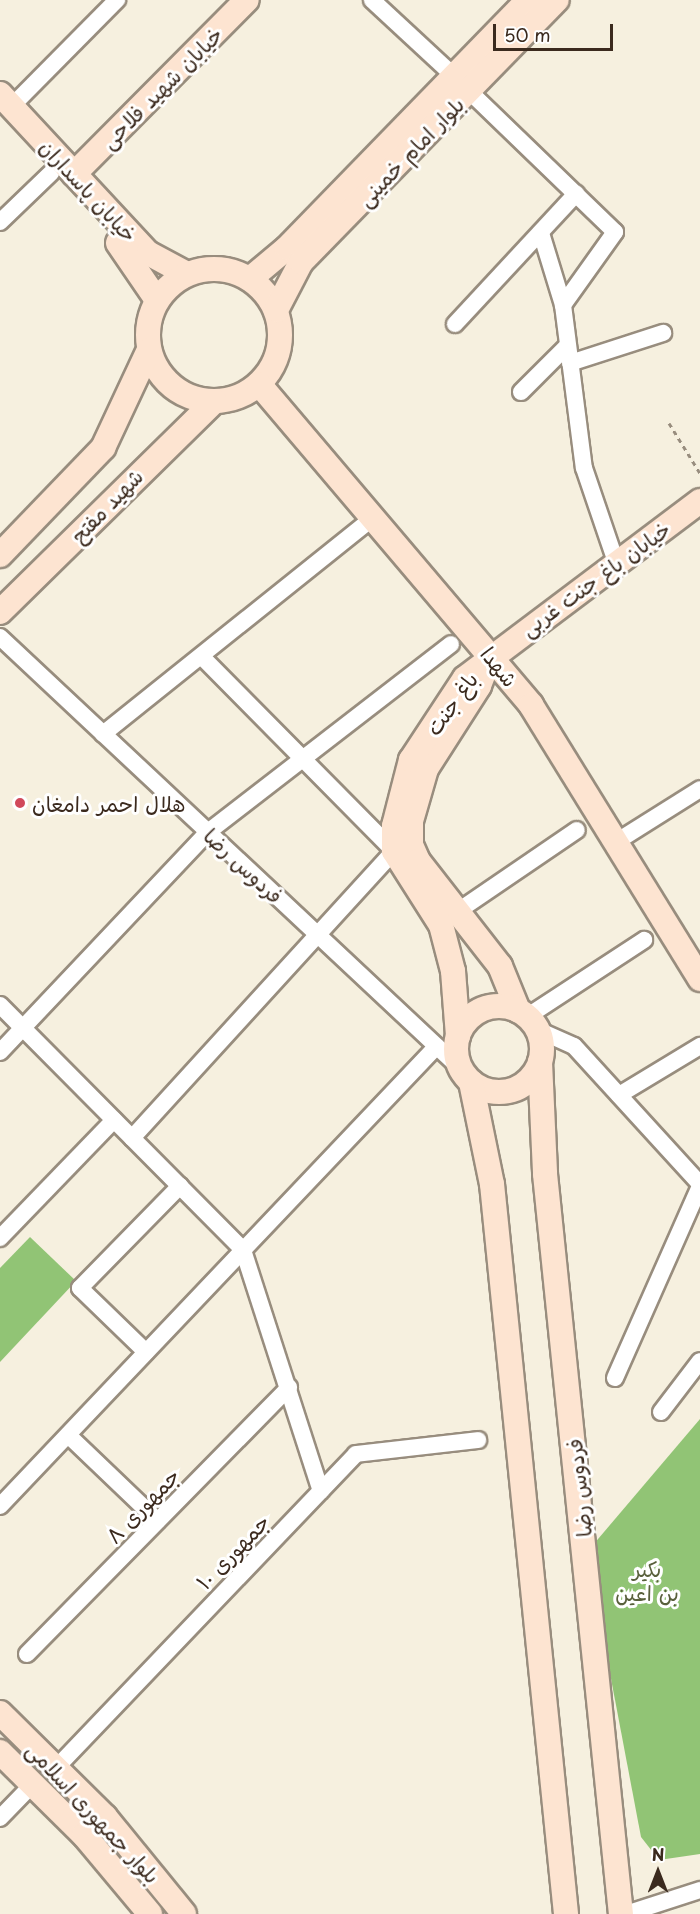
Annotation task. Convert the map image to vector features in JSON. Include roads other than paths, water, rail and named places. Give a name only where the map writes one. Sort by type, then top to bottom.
[{"type":"street","points":[[4,105],[117,0]]},
{"type":"street","name":"خیابان شهید فلاحی","points":[[0,222],[63,174],[247,0]]},
{"type":"street","points":[[372,0],[615,232],[563,305]]},
{"type":"street","name":"بلوار امام خمینی","points":[[461,84],[528,0]]},
{"type":"street","name":"بلوار امام خمینی","points":[[250,279],[307,242],[461,84],[557,0]]},
{"type":"street","name":"خیابان پاسداران","points":[[4,105],[136,262],[157,300]]},
{"type":"street","name":"خیابان پاسداران","points":[[63,174],[148,253],[187,274]]},
{"type":"street","points":[[455,324],[576,194]]},
{"type":"street","points":[[541,233],[563,305],[584,468],[616,562]]},
{"type":"street","name":"بلوار امام خمینی","points":[[276,310],[307,242]]},
{"type":"street","points":[[217,268],[250,279],[276,310],[277,358],[259,384],[215,401],[197,399],[166,381],[149,350],[150,315],[157,300],[187,274],[217,268]]},
{"type":"street","points":[[570,363],[663,333]]},
{"type":"street","points":[[521,392],[568,345]]},
{"type":"street","name":"شهید مفتح","points":[[0,555],[103,448],[149,350]]},
{"type":"street","name":"شهدا","points":[[259,384],[531,705],[700,979]]},
{"type":"street","name":"شهید مفتح","points":[[0,612],[215,401]]},
{"type":"street","name":"خیابان باغ جنت غربی","points":[[490,654],[700,501]]},
{"type":"street","points":[[103,734],[364,525]]},
{"type":"street","name":"فردوس رضا","points":[[0,637],[320,937],[447,1041]]},
{"type":"street","points":[[0,1052],[208,832],[451,644]]},
{"type":"street","name":"باغ جنت","points":[[394,850],[395,817],[411,760],[465,678],[490,654]]},
{"type":"street","name":"باغ جنت","points":[[490,654],[479,686],[426,769],[411,821],[418,861],[461,909],[500,966],[528,1019]]},
{"type":"street","points":[[201,656],[394,850],[441,925],[453,971],[447,1041],[466,1075],[492,1184],[566,1914]]},
{"type":"street","points":[[616,842],[700,789]]},
{"type":"street","points":[[461,909],[577,830]]},
{"type":"street","points":[[132,1138],[320,937],[394,850]]},
{"type":"street","points":[[528,1019],[644,940]]},
{"type":"street","points":[[0,1005],[243,1250],[321,1491]]},
{"type":"street","points":[[0,1506],[243,1250],[447,1041],[483,1010],[528,1019],[574,1046],[700,1185],[693,1221],[615,1378]]},
{"type":"street","points":[[466,1075],[495,1091],[519,1088],[540,1062],[528,1019]]},
{"type":"street","points":[[619,1095],[700,1046]]},
{"type":"street","name":"فردوس رضا","points":[[540,1062],[545,1174],[621,1914]]},
{"type":"street","points":[[0,1238],[114,1120]]},
{"type":"street","points":[[146,1353],[80,1288],[180,1186]]},
{"type":"street","points":[[661,1412],[700,1361]]},
{"type":"street","name":"جمهوری ۸","points":[[27,1654],[289,1387]]},
{"type":"street","points":[[68,1435],[158,1521]]},
{"type":"street","name":"جمهوری ۱۰","points":[[56,1768],[356,1454],[478,1440]]},
{"type":"street","name":"بلوار جمهوری اسلامی","points":[[0,1713],[56,1768],[174,1911]]},
{"type":"street","name":"بلوار جمهوری اسلامی","points":[[0,1752],[33,1784],[150,1914]]},
{"type":"street","points":[[0,1818],[33,1784]]},
{"type":"street","points":[[626,1914],[700,1890]]},
{"type":"place","name":"هلال احمر دامغان","points":[[20,803]]},
{"type":"park label","name":"بکیر بن اعین","points":[[647,1580]]}]
